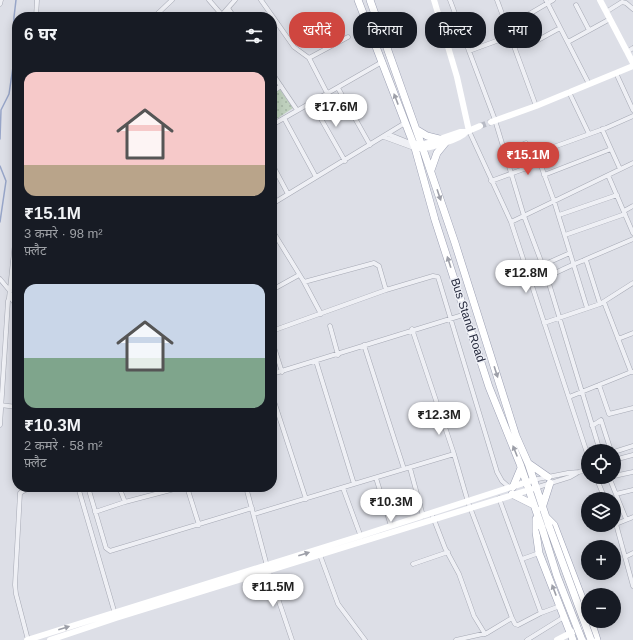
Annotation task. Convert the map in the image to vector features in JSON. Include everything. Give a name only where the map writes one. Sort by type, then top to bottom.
[{"type":"main road","name":"Bus Stand Road","points":[[358,0],[405,123],[431,170],[516,436],[528,463],[529,481]]},
{"type":"main road","name":"Bus Stand Road","points":[[370,0],[416,130],[418,146],[435,220],[489,387],[521,468],[542,508],[536,532],[539,553],[572,636]]},
{"type":"main road","points":[[416,130],[427,136],[443,140],[431,170]]},
{"type":"main road","points":[[528,463],[549,480],[542,508]]},
{"type":"main road","points":[[521,468],[511,490],[534,505]]},
{"type":"main road","name":"Bus Stand Road","points":[[532,489],[534,505],[540,515],[554,525],[581,596]]},
{"type":"main road","points":[[540,515],[591,640]]},
{"type":"main road","points":[[545,527],[557,576],[582,640]]},
{"type":"main road","points":[[593,628],[597,640]]},
{"type":"street","points":[[0,4],[1,0]]},
{"type":"street","points":[[36,12],[37,0]]},
{"type":"street","points":[[159,12],[172,0]]},
{"type":"street","points":[[209,0],[218,12]]},
{"type":"street","points":[[224,12],[236,0]]},
{"type":"street","points":[[261,0],[269,12]]},
{"type":"street","points":[[434,0],[457,77],[468,131],[511,222],[584,444]]},
{"type":"street","points":[[450,0],[505,152],[524,216],[547,277],[558,318],[598,444]]},
{"type":"street","points":[[497,0],[501,12]]},
{"type":"street","points":[[530,12],[546,2],[553,0]]},
{"type":"street","points":[[600,0],[610,19],[630,50],[633,63]]},
{"type":"street","points":[[546,2],[589,84]]},
{"type":"street","points":[[606,12],[622,2],[626,3],[633,9]]},
{"type":"street","points":[[576,5],[589,30]]},
{"type":"street","points":[[228,8],[231,12]]},
{"type":"street","points":[[568,42],[610,19]]},
{"type":"street","points":[[277,23],[294,47],[308,58],[327,93]]},
{"type":"street","points":[[542,38],[560,28]]},
{"type":"street","points":[[308,58],[348,37]]},
{"type":"street","points":[[469,51],[494,42]]},
{"type":"street","points":[[514,48],[536,106]]},
{"type":"street","points":[[277,122],[382,62]]},
{"type":"street","points":[[493,121],[536,106],[633,66]]},
{"type":"street","points":[[616,73],[633,110]]},
{"type":"street","points":[[277,80],[297,110]]},
{"type":"street","points":[[277,89],[281,86]]},
{"type":"street","points":[[338,88],[370,145]]},
{"type":"street","points":[[569,92],[588,134]]},
{"type":"street","points":[[312,103],[345,161]]},
{"type":"street","points":[[587,308],[559,215],[537,157],[538,153],[633,116]]},
{"type":"street","points":[[284,118],[316,177]]},
{"type":"street","points":[[277,201],[345,161],[405,123]]},
{"type":"street","points":[[384,137],[418,146],[443,140],[460,132],[468,131],[480,126]]},
{"type":"street","points":[[602,129],[620,169]]},
{"type":"street","points":[[388,134],[418,146]]},
{"type":"street","points":[[505,152],[526,143]]},
{"type":"street","points":[[544,175],[611,149]]},
{"type":"street","points":[[491,181],[540,163]]},
{"type":"street","points":[[511,222],[633,163]]},
{"type":"street","points":[[277,173],[288,194]]},
{"type":"street","points":[[608,175],[633,232]]},
{"type":"street","points":[[559,215],[617,195]]},
{"type":"street","points":[[565,235],[624,212],[633,206]]},
{"type":"street","points":[[277,238],[304,282],[321,314]]},
{"type":"street","points":[[547,277],[633,239]]},
{"type":"street","points":[[542,265],[570,253]]},
{"type":"street","points":[[569,397],[632,372],[602,303],[587,263],[584,260]]},
{"type":"street","points":[[304,282],[374,263],[379,266],[386,290]]},
{"type":"street","points":[[0,425],[12,274]]},
{"type":"street","points":[[277,287],[299,275]]},
{"type":"street","points":[[277,329],[386,290],[436,276],[439,278],[497,472],[502,481],[511,490]]},
{"type":"street","points":[[1,279],[10,291]]},
{"type":"street","points":[[544,323],[602,303],[633,283]]},
{"type":"street","points":[[277,373],[338,355],[412,329],[466,314]]},
{"type":"street","points":[[330,326],[338,355]]},
{"type":"street","points":[[412,329],[454,454],[469,504],[512,618],[517,625],[541,613],[560,606]]},
{"type":"street","points":[[618,339],[633,333]]},
{"type":"street","points":[[364,345],[404,470]]},
{"type":"street","points":[[277,356],[282,372]]},
{"type":"street","points":[[316,361],[354,484]]},
{"type":"street","points":[[599,385],[610,414],[633,408]]},
{"type":"street","points":[[1,405],[12,406]]},
{"type":"street","points":[[277,409],[306,499]]},
{"type":"street","points":[[592,426],[601,420],[609,444]]},
{"type":"street","points":[[621,450],[633,446]]},
{"type":"street","points":[[254,514],[454,454]]},
{"type":"street","points":[[621,458],[633,455]]},
{"type":"street","points":[[410,468],[423,516]]},
{"type":"street","points":[[469,504],[499,498],[529,481],[570,477],[579,472]]},
{"type":"street","points":[[22,492],[20,493],[15,577],[16,594],[28,640],[268,568],[511,490],[532,489],[549,480],[579,472]]},
{"type":"street","points":[[621,475],[633,472]]},
{"type":"street","points":[[376,478],[391,526]]},
{"type":"street","points":[[343,488],[361,539]]},
{"type":"street","points":[[621,493],[633,490]]},
{"type":"street","points":[[79,492],[115,615]]},
{"type":"street","points":[[89,492],[106,548],[110,551],[252,508]]},
{"type":"street","points":[[121,492],[125,502]]},
{"type":"street","points":[[95,512],[163,492]]},
{"type":"street","points":[[189,492],[199,525]]},
{"type":"street","points":[[247,492],[268,568],[292,640]]},
{"type":"street","points":[[499,498],[541,613]]},
{"type":"street","points":[[621,506],[626,519]]},
{"type":"street","points":[[268,568],[320,555],[391,526],[423,516],[433,516]]},
{"type":"street","points":[[433,516],[459,574],[474,616],[485,634]]},
{"type":"street","points":[[621,522],[633,517]]},
{"type":"street","points":[[618,532],[633,586]]},
{"type":"street","points":[[413,564],[448,552]]},
{"type":"street","points":[[522,559],[539,553]]},
{"type":"street","points":[[625,556],[633,553]]},
{"type":"street","points":[[320,555],[338,604],[365,640]]},
{"type":"street","points":[[50,640],[115,615]]},
{"type":"street","points":[[527,640],[564,617]]},
{"type":"street","points":[[456,640],[485,634],[512,618]]},
{"type":"street","points":[[557,640],[572,636],[583,628]]},
{"type":"green space","points":[[279,88],[293,108],[277,119],[277,89]]},
{"type":"waterway","points":[[15,12],[16,0]]},
{"type":"waterway","points":[[0,139],[1,110],[9,94],[12,74]]},
{"type":"waterway","points":[[0,166],[6,181],[0,222]]},
{"type":"tunnel","points":[[480,126],[491,122]]}]
